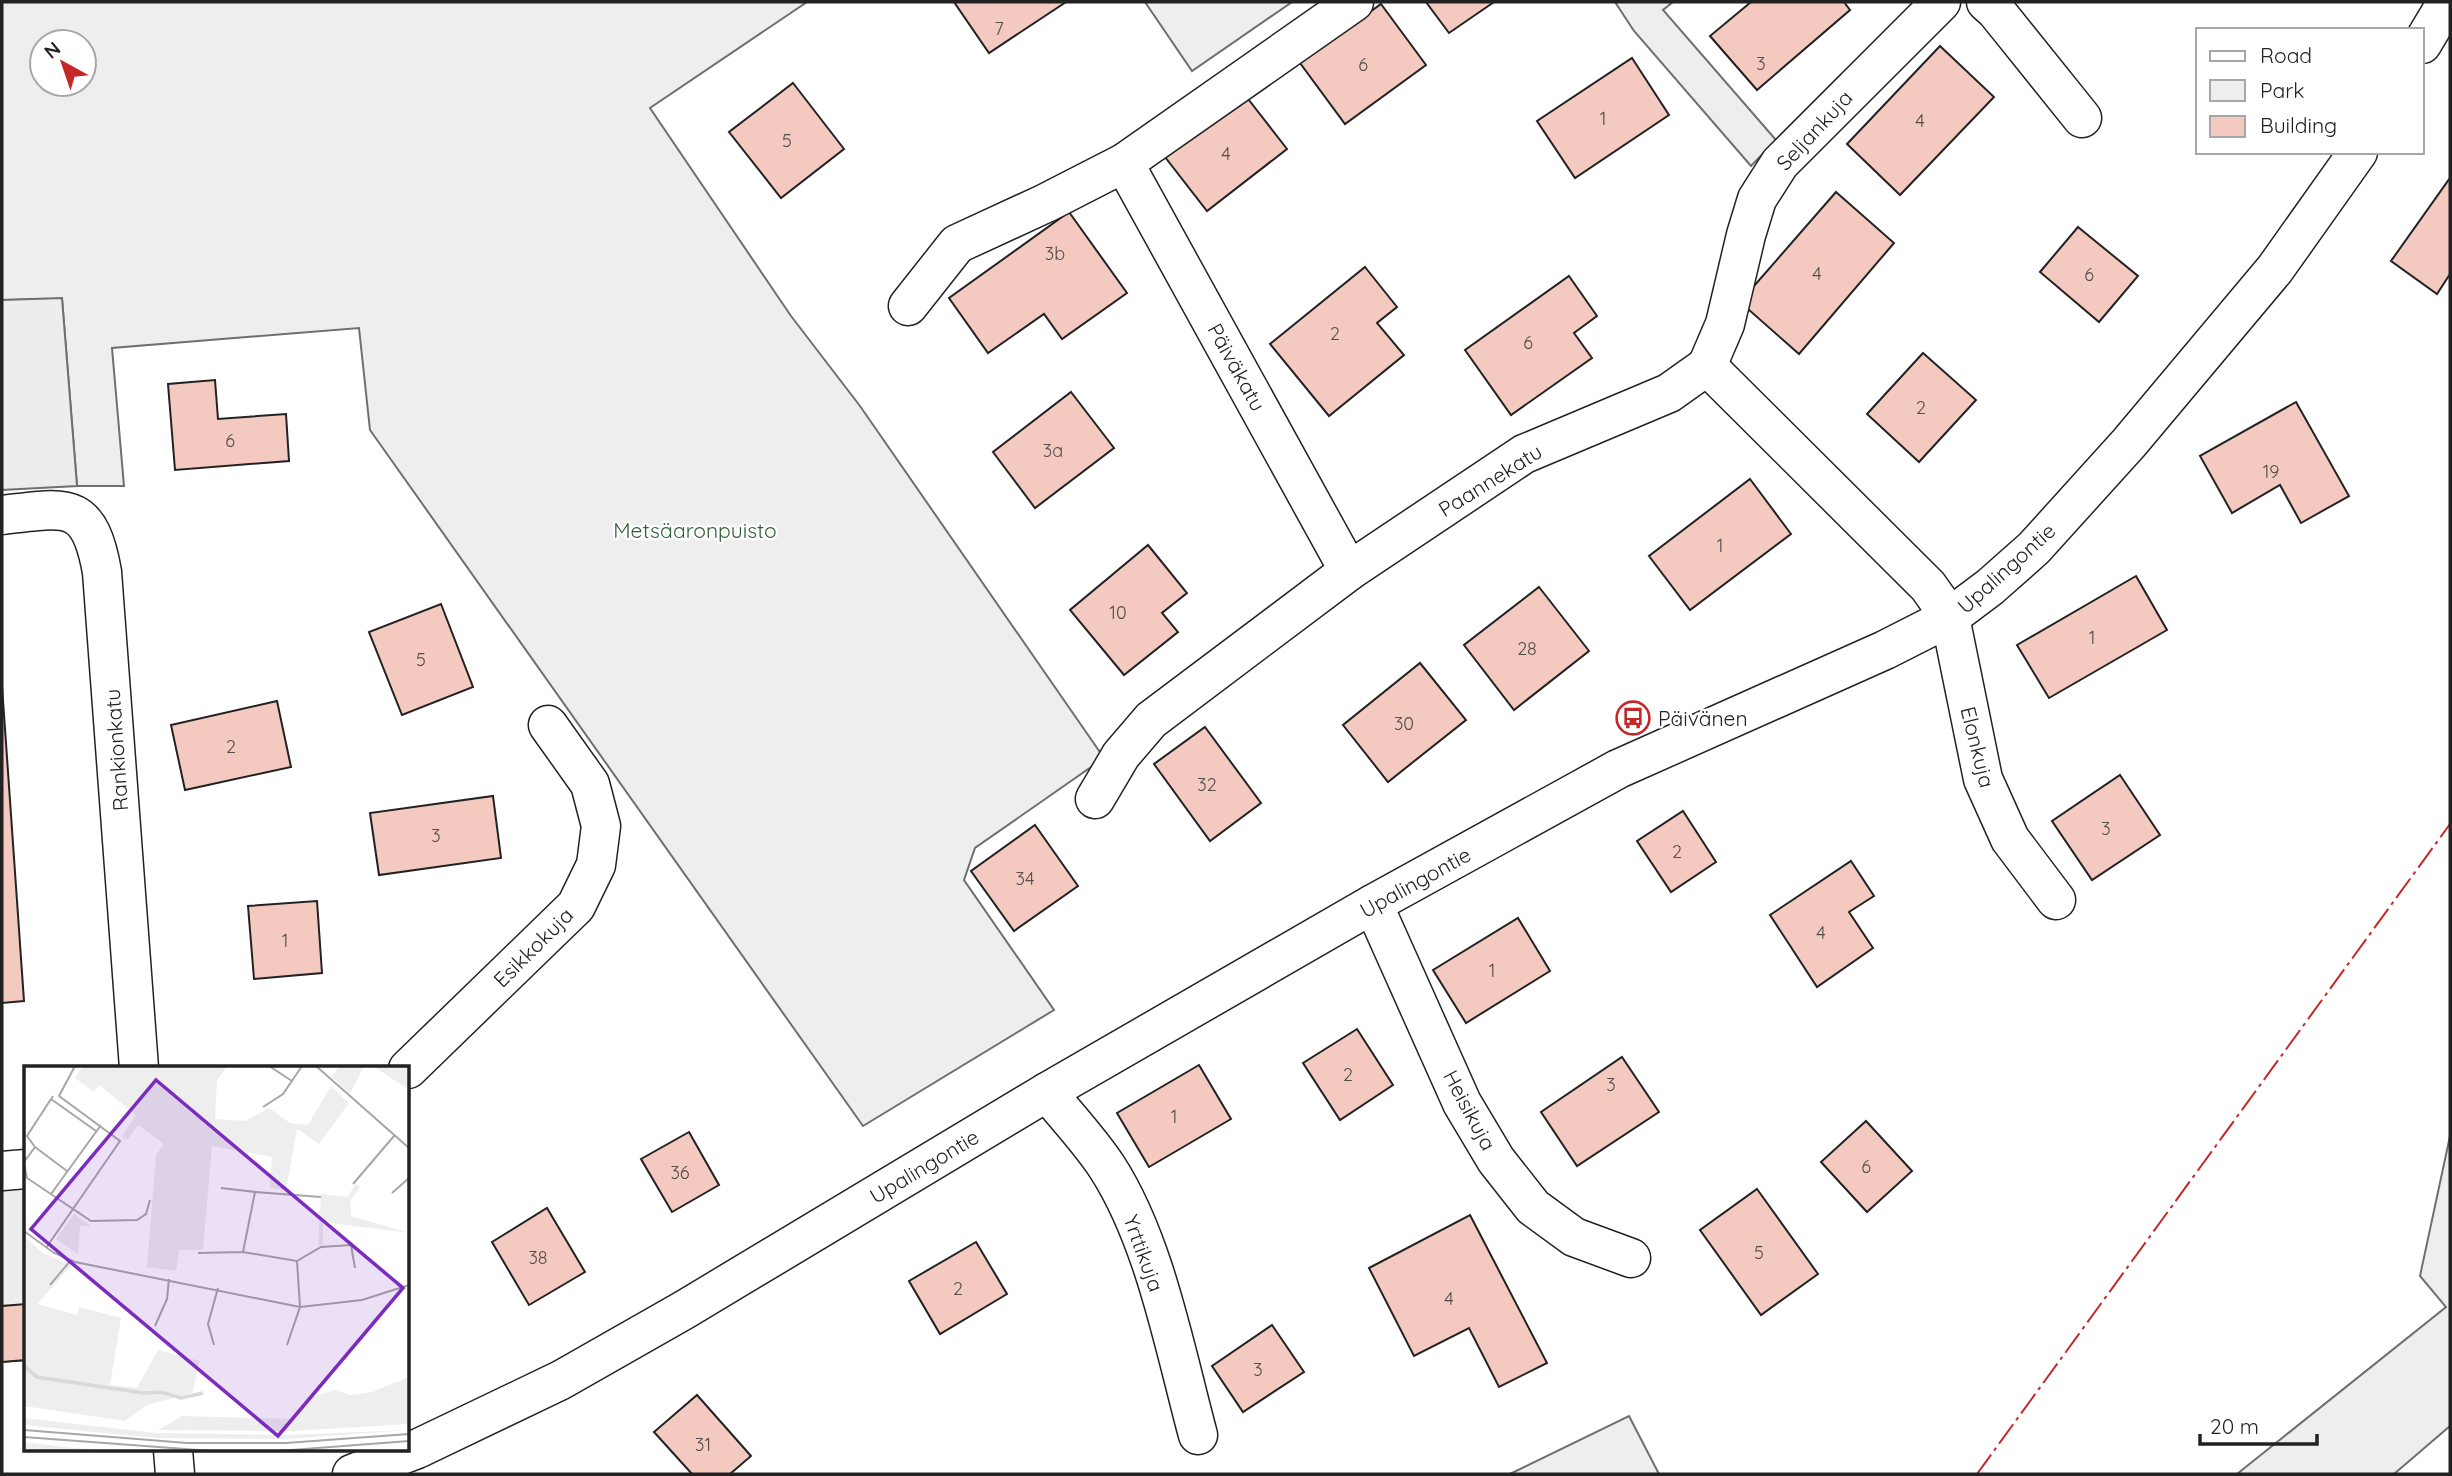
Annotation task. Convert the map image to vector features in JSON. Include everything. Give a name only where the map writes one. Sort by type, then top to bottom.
[{"type":"street","points":[[908,306],[957,243],[1046,203],[1124,163],[1354,2]]},
{"type":"street","name":"Seljankuja","points":[[1707,366],[1725,324],[1746,235],[1758,199],[1780,163],[1941,2]]},
{"type":"street","points":[[1986,2],[2082,118]]},
{"type":"street","points":[[2424,41],[2447,2]]},
{"type":"street","name":"Upalingontie","points":[[375,1470],[561,1380],[684,1310],[1047,1092],[1373,904],[1618,769],[1885,650],[1950,617],[1990,587],[2034,548],[2129,443],[2275,269],[2357,154]]},
{"type":"street","name":"Päiväkatu","points":[[1124,163],[1349,572]]},
{"type":"street","points":[[1707,366],[1928,586],[1950,617]]},
{"type":"street","name":"Paannekatu","points":[[1095,799],[1121,755],[1151,720],[1349,572],[1524,454],[1669,393],[1707,366]]},
{"type":"street","name":"Rankionkatu","points":[[2,515],[55,509],[73,513],[89,526],[97,544],[102,572],[139,1066]]},
{"type":"street","name":"Elonkuja","points":[[1950,617],[1983,779],[2010,839],[2056,901]]},
{"type":"street","name":"Esikkokuja","points":[[410,1067],[576,906],[596,864],[601,826],[590,784],[548,725]]},
{"type":"street","name":"Heisikuja","points":[[1373,904],[1462,1103],[1496,1160],[1533,1207],[1574,1237],[1631,1258]]},
{"type":"street","name":"Yrttikuja","points":[[1047,1092],[1107,1168],[1135,1221],[1156,1282],[1199,1435]]},
{"type":"street","points":[[2,1171],[24,1169]]},
{"type":"street","points":[[173,1452],[175,1474]]},
{"type":"green space","name":"Metsäaronpuisto","points":[[2,2],[807,2],[650,108],[791,316],[860,406],[1104,758],[975,848],[964,880],[1054,1010],[863,1126],[370,430],[359,328],[112,348],[124,486],[77,486],[62,299],[2,300]]},
{"type":"green space","points":[[1145,2],[1292,2],[1192,71]]},
{"type":"green space","points":[[1615,2],[1673,2],[1663,10],[1776,140],[1751,166],[1634,31]]},
{"type":"green space","points":[[2450,1136],[2450,1426],[2394,1474],[2237,1474],[2446,1307],[2420,1276]]},
{"type":"green space","points":[[1629,1416],[1659,1474],[1510,1474]]},
{"type":"shaded area","points":[[62,298],[77,486],[2,490],[2,300]]},
{"type":"shaded area","points":[[24,1169],[24,1360],[2,1362],[2,1171]]},
{"type":"building","points":[[954,2],[1066,2],[989,53]]},
{"type":"building","points":[[1426,2],[1494,2],[1449,33]]},
{"type":"building","points":[[1751,2],[1844,2],[1850,10],[1757,90],[1710,36]]},
{"type":"building","points":[[1381,4],[1426,65],[1345,124],[1300,63]]},
{"type":"building","points":[[1940,46],[1994,97],[1900,195],[1847,144]]},
{"type":"building","points":[[1632,58],[1669,115],[1575,178],[1537,121]]},
{"type":"building","points":[[793,83],[844,149],[781,198],[729,132]]},
{"type":"building","points":[[1245,95],[1287,149],[1207,211],[1165,157]]},
{"type":"building","points":[[2450,178],[2450,274],[2437,294],[2391,261]]},
{"type":"building","points":[[1836,192],[1894,243],[1799,354],[1740,302]]},
{"type":"building","points":[[1069,212],[1127,293],[1062,339],[1044,314],[988,353],[949,298]]},
{"type":"building","points":[[2078,227],[2138,276],[2099,322],[2040,272]]},
{"type":"building","points":[[1365,267],[1397,307],[1377,323],[1404,355],[1329,416],[1270,344]]},
{"type":"building","points":[[1569,276],[1597,316],[1574,333],[1592,358],[1511,415],[1465,350]]},
{"type":"building","points":[[1923,353],[1976,400],[1919,462],[1867,414]]},
{"type":"building","points":[[215,380],[218,419],[286,414],[289,461],[175,470],[168,384]]},
{"type":"building","points":[[1071,392],[1114,448],[1035,508],[993,452]]},
{"type":"building","points":[[2296,402],[2349,496],[2301,523],[2280,485],[2232,513],[2200,456]]},
{"type":"building","points":[[1750,479],[1791,534],[1690,610],[1649,556]]},
{"type":"building","points":[[1148,545],[1187,593],[1162,613],[1178,632],[1124,675],[1070,610]]},
{"type":"building","points":[[2136,576],[2167,630],[2049,698],[2017,645]]},
{"type":"building","points":[[1539,587],[1589,651],[1514,710],[1464,645]]},
{"type":"building","points":[[441,604],[473,687],[402,715],[369,632]]},
{"type":"building","points":[[1420,663],[1466,720],[1388,782],[1343,725]]},
{"type":"building","points":[[2,686],[24,1001],[2,1003]]},
{"type":"building","points":[[277,701],[291,767],[185,790],[171,725]]},
{"type":"building","points":[[1205,727],[1261,803],[1210,841],[1154,764]]},
{"type":"building","points":[[2120,775],[2160,835],[2092,880],[2052,821]]},
{"type":"building","points":[[493,796],[501,858],[379,875],[370,813]]},
{"type":"building","points":[[1683,811],[1716,862],[1671,892],[1637,841]]},
{"type":"building","points":[[1035,825],[1078,886],[1014,931],[971,871]]},
{"type":"building","points":[[1851,861],[1874,896],[1849,912],[1873,948],[1817,987],[1770,915]]},
{"type":"building","points":[[317,901],[322,973],[254,979],[248,906]]},
{"type":"building","points":[[1518,918],[1550,971],[1466,1023],[1433,970]]},
{"type":"building","points":[[1357,1029],[1393,1085],[1340,1120],[1303,1063]]},
{"type":"building","points":[[1622,1057],[1659,1112],[1577,1166],[1541,1112]]},
{"type":"building","points":[[1199,1065],[1231,1119],[1149,1167],[1117,1113]]},
{"type":"building","points":[[1866,1121],[1912,1171],[1867,1212],[1821,1162]]},
{"type":"building","points":[[689,1132],[719,1185],[672,1212],[641,1159]]},
{"type":"building","points":[[1757,1189],[1818,1274],[1761,1315],[1700,1230]]},
{"type":"building","points":[[547,1208],[585,1272],[529,1305],[492,1242]]},
{"type":"building","points":[[1470,1215],[1547,1363],[1499,1387],[1469,1328],[1414,1356],[1369,1268]]},
{"type":"building","points":[[976,1242],[1007,1294],[940,1334],[909,1281]]},
{"type":"building","points":[[24,1304],[24,1360],[2,1362],[2,1306]]},
{"type":"building","points":[[1272,1325],[1304,1372],[1243,1412],[1212,1366]]},
{"type":"building","points":[[697,1395],[751,1456],[730,1474],[692,1474],[654,1432]]},
{"type":"power","points":[[1977,1474],[2450,824]]},
{"type":"place","name":"Päivänen","points":[[1633,718]]}]
